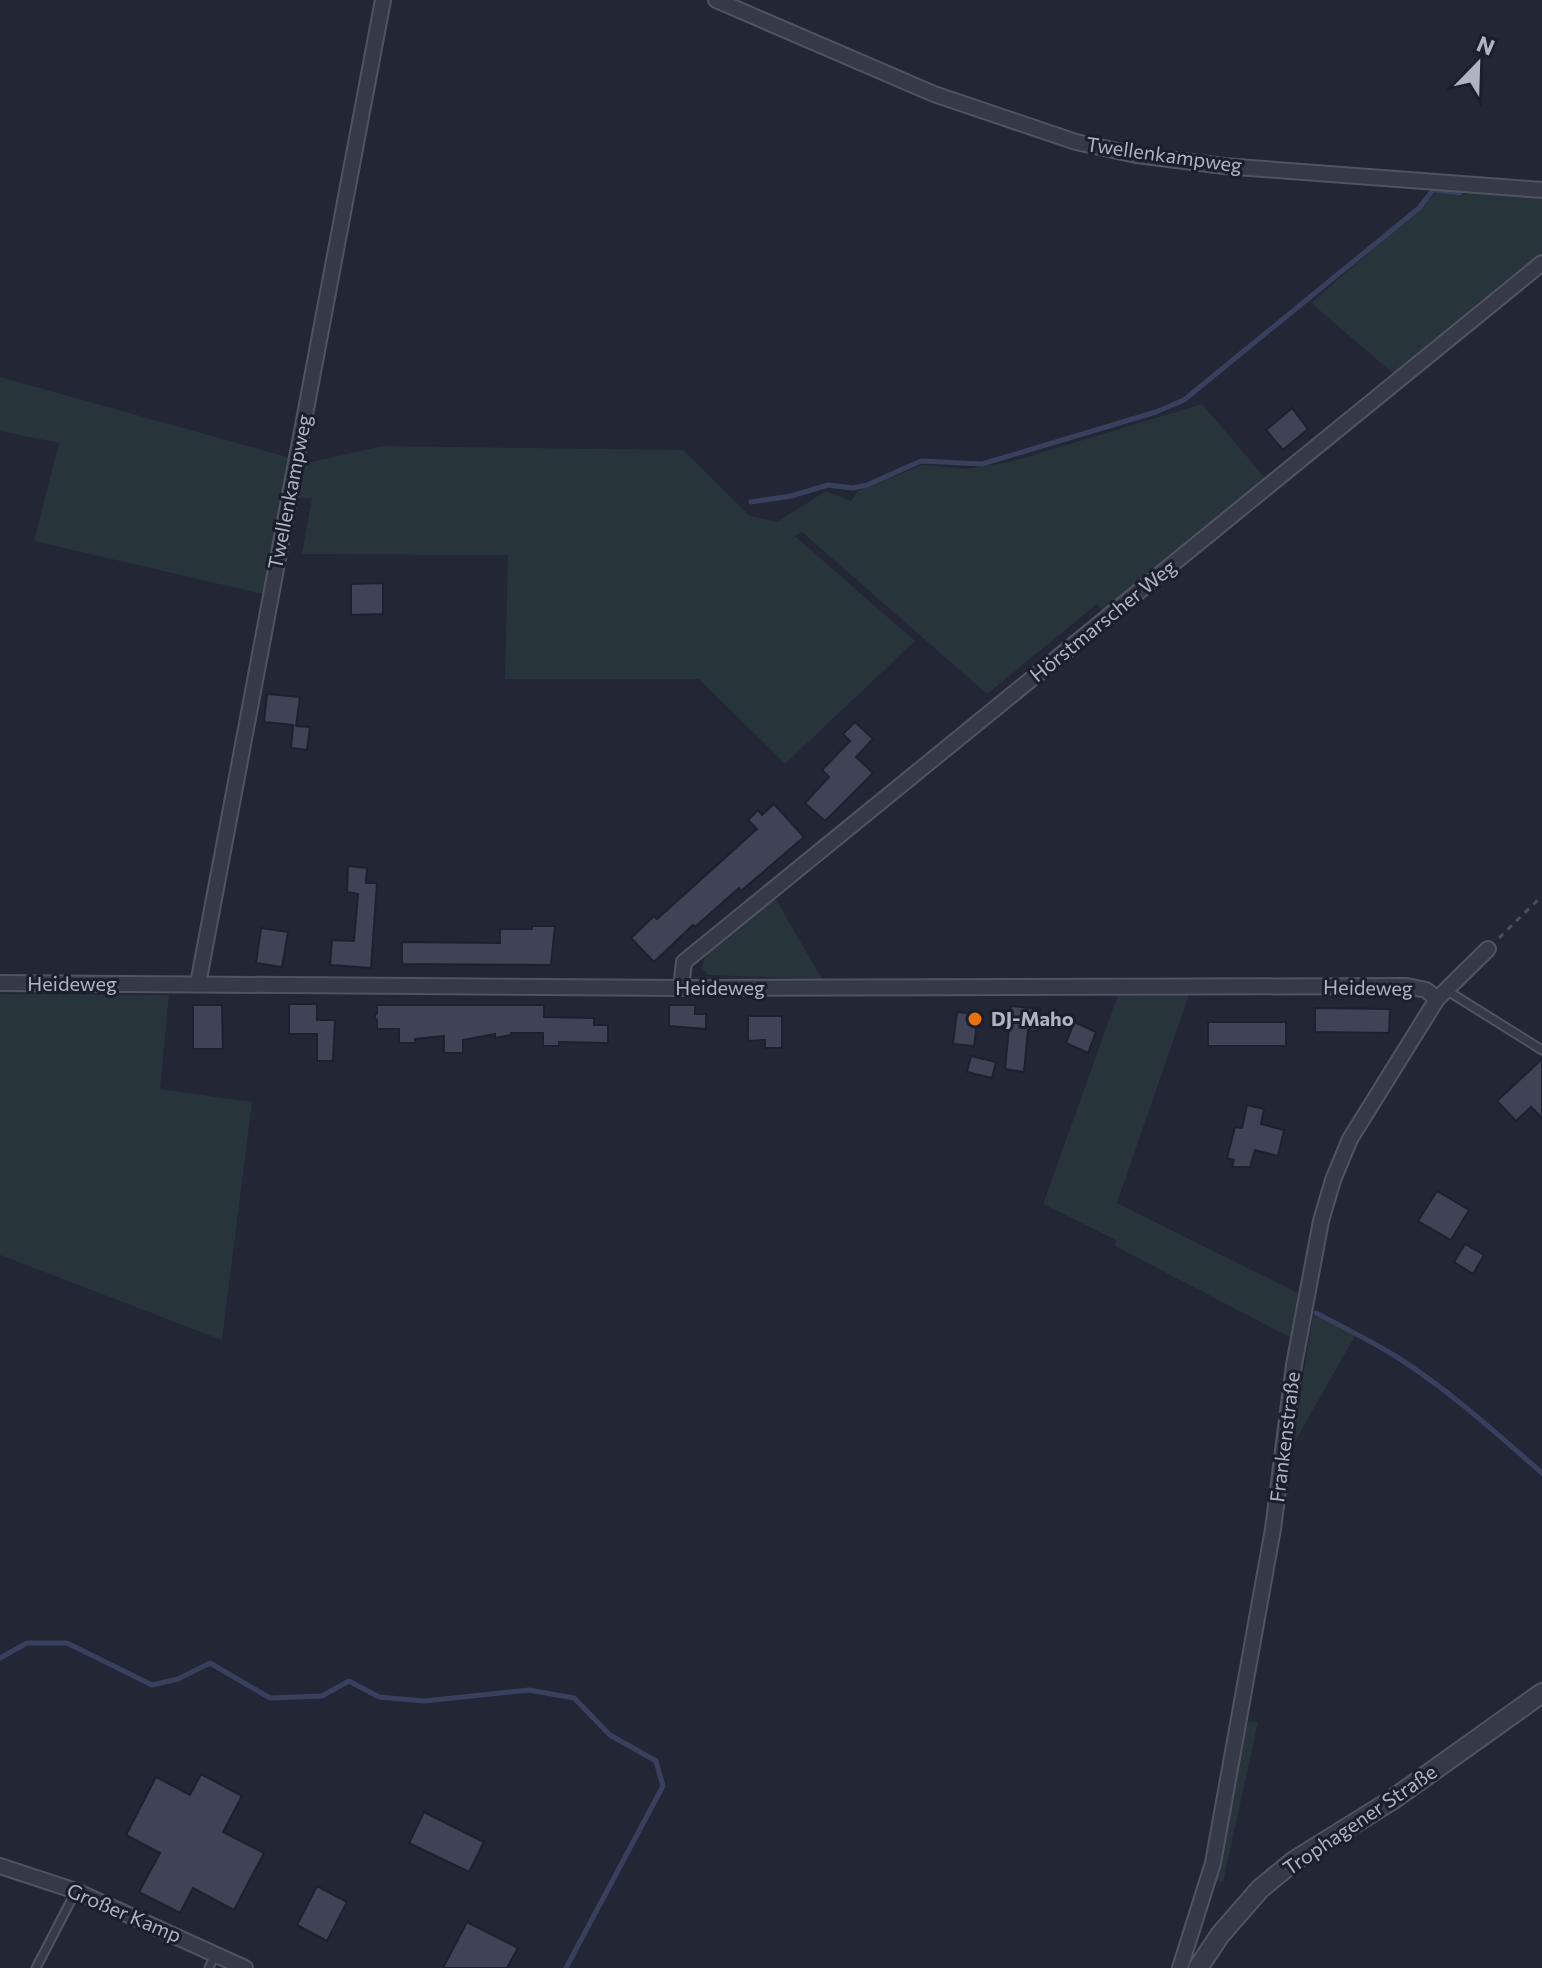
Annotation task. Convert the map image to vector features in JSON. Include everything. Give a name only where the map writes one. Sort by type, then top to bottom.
[{"type":"street","name":"Twellenkampweg","points":[[198,984],[383,0]]},
{"type":"street","name":"Twellenkampweg","points":[[716,0],[934,94],[1076,142],[1136,155],[1224,166],[1542,190]]},
{"type":"street","name":"Hörstmarscher Weg","points":[[681,988],[684,962],[1542,263]]},
{"type":"street","name":"Frankenstraße","points":[[1180,1968],[1213,1863],[1273,1529],[1294,1365],[1321,1221],[1333,1180],[1350,1139],[1442,994],[1488,949]]},
{"type":"street","name":"Heideweg","points":[[0,983],[681,988],[1407,986],[1442,994]]},
{"type":"street","name":"Trophagener Straße","points":[[1198,1968],[1220,1935],[1260,1889],[1294,1861],[1392,1800],[1542,1693]]},
{"type":"street","name":"Großer Kamp","points":[[0,1866],[76,1891],[245,1968]]},
{"type":"lane","points":[[1442,994],[1542,1050]]},
{"type":"lane","points":[[36,1968],[76,1891]]},
{"type":"lane","points":[[209,1968],[216,1953]]},
{"type":"path","points":[[1488,949],[1542,896]]},
{"type":"shaded area","points":[[1474,192],[1542,198],[1542,254],[1396,376],[1311,303],[1436,193],[1460,196]]},
{"type":"shaded area","points":[[0,377],[291,458],[267,595],[34,541],[59,443],[0,431]]},
{"type":"shaded area","points":[[1202,404],[1267,480],[1104,613],[1097,604],[987,694],[802,532],[795,536],[915,641],[785,764],[699,679],[505,679],[508,555],[302,554],[312,498],[297,498],[303,464],[382,446],[683,450],[750,516],[777,522],[826,491],[851,501],[858,491],[922,465],[965,469],[1010,462]]},
{"type":"shaded area","points":[[775,898],[822,979],[708,975],[702,968],[706,953]]},
{"type":"shaded area","points":[[0,994],[169,995],[160,1089],[252,1102],[222,1340],[0,1255]]},
{"type":"shaded area","points":[[1118,995],[1189,995],[1117,1203],[1300,1294],[1293,1339],[1115,1246],[1116,1240],[1043,1204]]},
{"type":"shaded area","points":[[1313,1315],[1356,1334],[1292,1447]]},
{"type":"shaded area","points":[[1245,1721],[1258,1722],[1223,1882],[1213,1880]]},
{"type":"building","points":[[1292,408],[1308,429],[1283,450],[1266,430]]},
{"type":"building","points":[[383,583],[383,614],[351,615],[351,584]]},
{"type":"building","points":[[267,694],[300,697],[296,726],[310,727],[307,750],[291,748],[293,725],[264,722]]},
{"type":"building","points":[[855,722],[873,739],[856,757],[873,773],[825,821],[805,803],[829,777],[822,770],[850,741],[843,734]]},
{"type":"building","points":[[774,804],[804,837],[741,891],[739,888],[695,927],[693,925],[654,962],[631,938],[654,916],[657,919],[757,829],[748,820],[758,810],[762,815]]},
{"type":"building","points":[[348,866],[367,868],[366,883],[377,883],[371,968],[330,965],[332,940],[354,941],[358,894],[347,892]]},
{"type":"building","points":[[532,926],[555,926],[551,965],[402,964],[402,942],[500,943],[500,929],[532,929]]},
{"type":"building","points":[[261,928],[288,932],[282,967],[256,963]]},
{"type":"building","points":[[289,1004],[317,1004],[317,1020],[335,1020],[333,1061],[317,1061],[317,1034],[289,1034]]},
{"type":"building","points":[[193,1005],[222,1005],[223,1049],[193,1049]]},
{"type":"building","points":[[377,1005],[544,1005],[544,1017],[594,1018],[594,1025],[608,1025],[608,1043],[559,1042],[559,1046],[543,1046],[543,1033],[511,1033],[495,1038],[495,1034],[463,1040],[463,1053],[444,1053],[444,1036],[415,1039],[415,1043],[399,1043],[399,1029],[377,1029],[374,1017]]},
{"type":"building","points":[[669,1005],[695,1005],[695,1014],[706,1014],[706,1029],[669,1026]]},
{"type":"building","points":[[1011,1006],[1040,1009],[1038,1031],[1028,1030],[1024,1072],[1005,1069]]},
{"type":"building","points":[[1315,1008],[1390,1009],[1389,1033],[1315,1032]]},
{"type":"building","points":[[957,1012],[978,1014],[974,1046],[953,1044]]},
{"type":"building","points":[[748,1016],[782,1016],[782,1048],[765,1048],[765,1040],[748,1041]]},
{"type":"building","points":[[1074,1022],[1096,1032],[1088,1053],[1066,1043]]},
{"type":"building","points":[[1208,1022],[1286,1022],[1286,1046],[1208,1046]]},
{"type":"building","points":[[971,1056],[996,1062],[992,1078],[967,1072]]},
{"type":"building","points":[[1542,1059],[1542,1118],[1531,1107],[1516,1121],[1497,1101]]},
{"type":"building","points":[[1247,1105],[1264,1109],[1261,1124],[1284,1130],[1278,1156],[1255,1150],[1250,1167],[1232,1167],[1234,1160],[1227,1158],[1235,1127],[1242,1128]]},
{"type":"building","points":[[1437,1191],[1469,1210],[1451,1240],[1418,1221]]},
{"type":"building","points":[[1465,1244],[1484,1255],[1473,1274],[1454,1262]]},
{"type":"building","points":[[201,1774],[242,1796],[223,1832],[264,1853],[234,1910],[193,1888],[180,1913],[139,1892],[160,1853],[126,1835],[156,1777],[190,1795]]},
{"type":"building","points":[[424,1812],[484,1842],[469,1872],[409,1843]]},
{"type":"building","points":[[317,1886],[347,1902],[327,1941],[297,1925]]},
{"type":"building","points":[[467,1922],[518,1948],[507,1968],[443,1968]]},
{"type":"waterway","points":[[751,502],[791,496],[828,485],[853,488],[867,485],[921,461],[982,464],[1156,412],[1184,400],[1419,208],[1433,190],[1460,193]]},
{"type":"waterway","points":[[1316,1313],[1417,1370],[1472,1412],[1542,1473]]},
{"type":"waterway","points":[[0,1658],[27,1643],[67,1643],[152,1685],[178,1679],[210,1663],[270,1698],[322,1696],[349,1681],[379,1697],[424,1701],[529,1690],[574,1698],[610,1735],[656,1761],[663,1786],[566,1968]]},
{"type":"place","name":"DJ-Maho","points":[[975,1019]]}]
